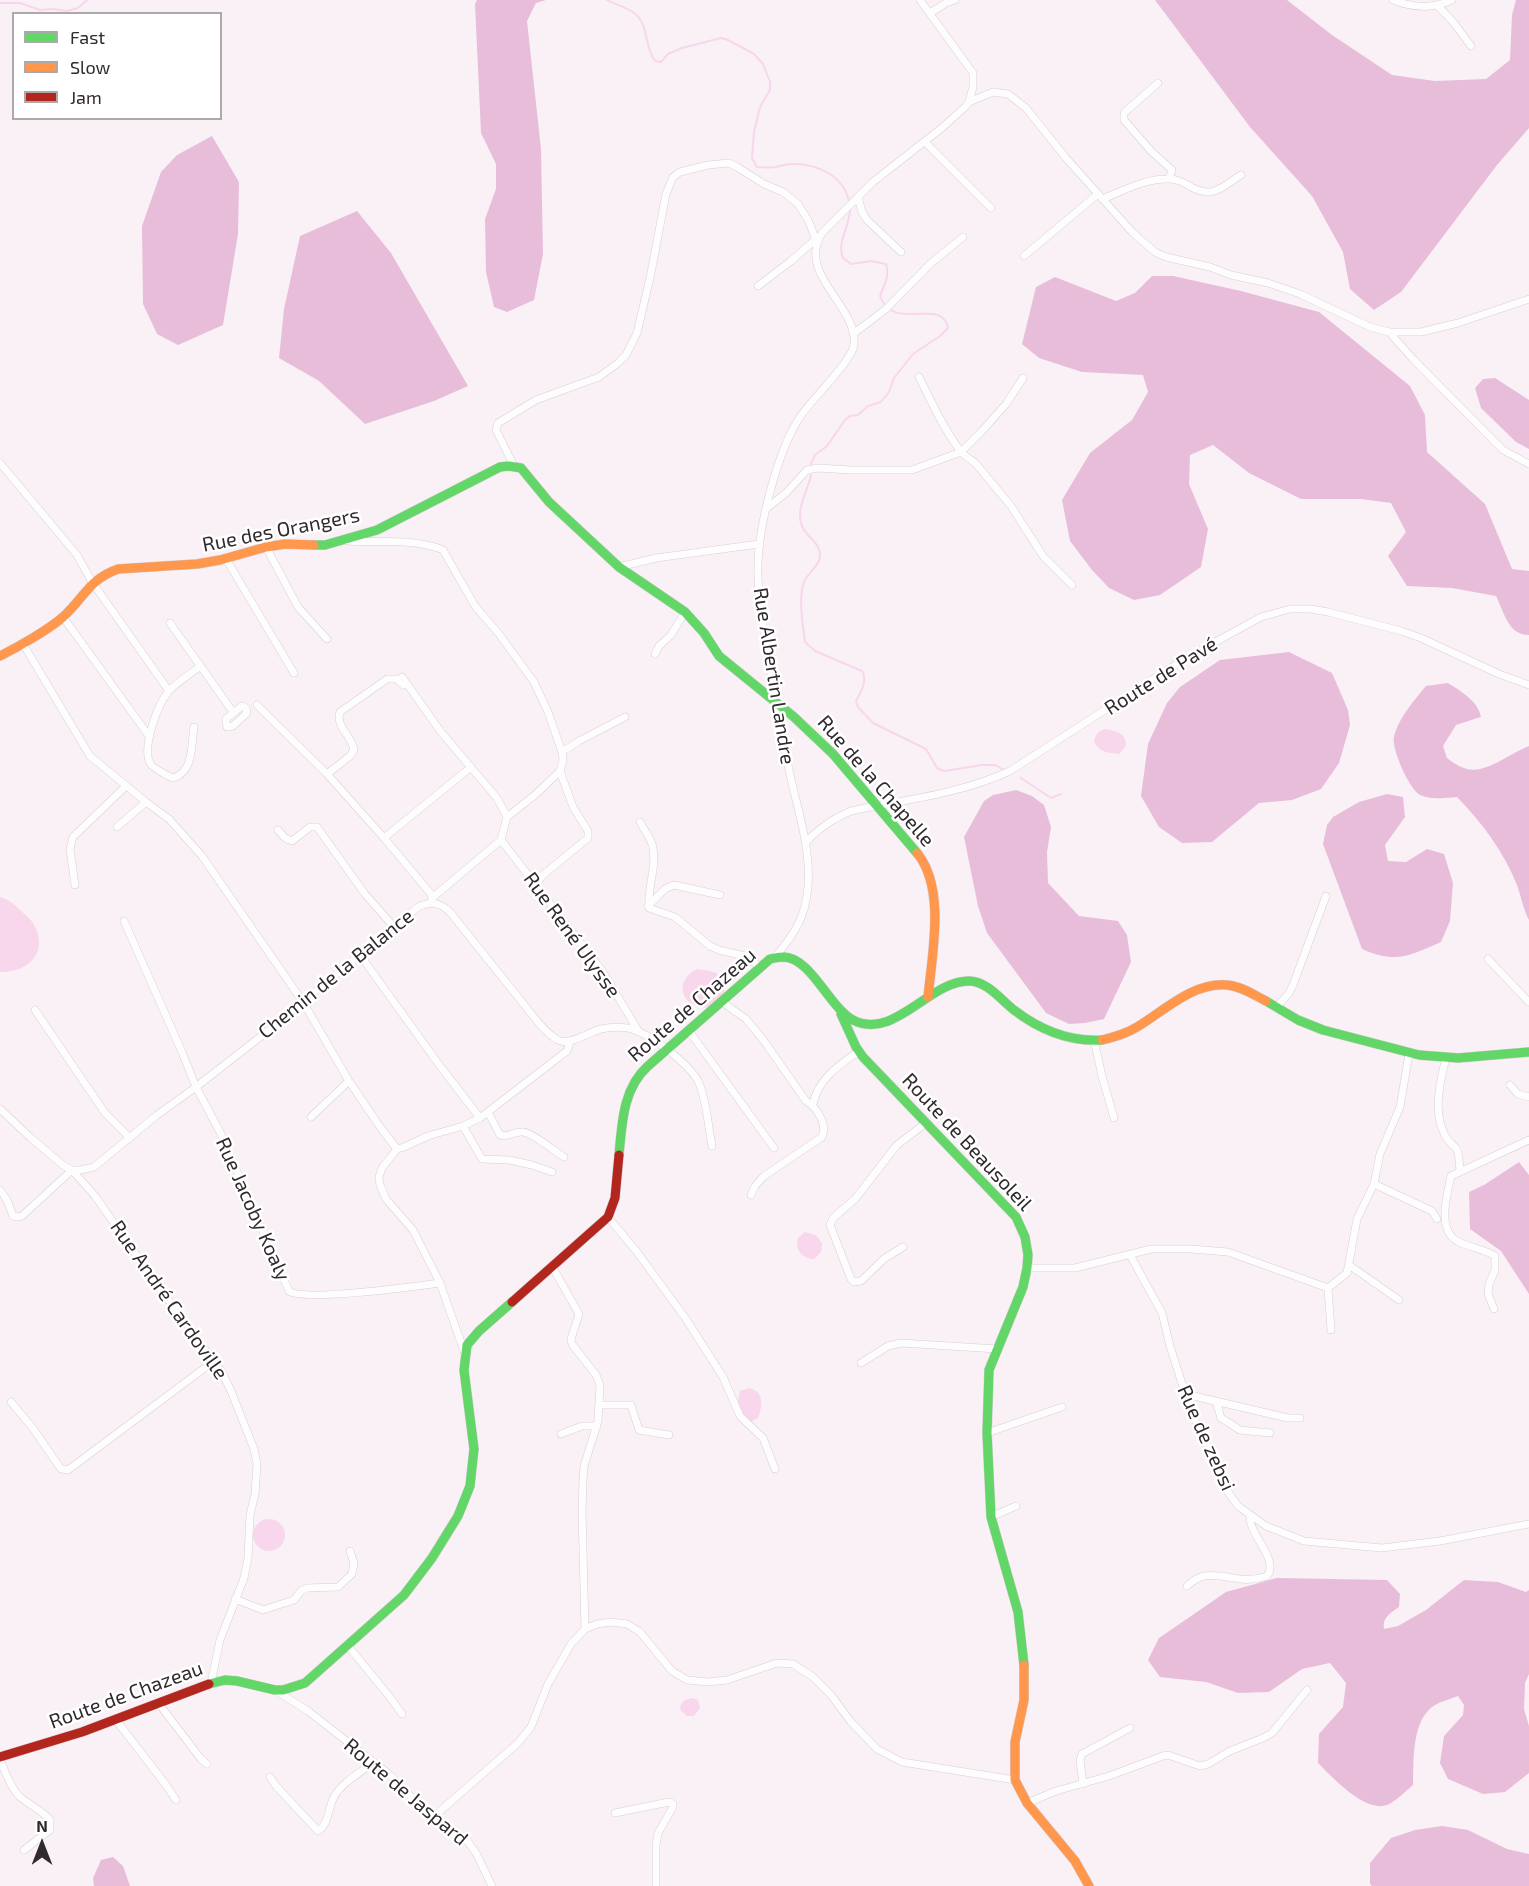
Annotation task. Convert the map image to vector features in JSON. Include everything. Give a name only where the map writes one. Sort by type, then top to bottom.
[{"type":"street","points":[[920,0],[973,73],[974,83],[969,102]]},
{"type":"street","points":[[930,13],[955,0]]},
{"type":"street","points":[[1393,0],[1417,7],[1438,6],[1452,0]]},
{"type":"street","points":[[1438,6],[1471,46]]},
{"type":"street","points":[[1158,84],[1125,112],[1123,117],[1151,151],[1172,170],[1169,178]]},
{"type":"street","points":[[758,286],[816,241],[873,182],[943,127],[969,102],[993,92],[1008,94],[1026,108],[1100,197],[1133,233],[1155,252],[1231,275],[1268,283],[1300,294],[1370,327],[1389,332],[1422,332],[1458,323],[1529,299]]},
{"type":"street","points":[[925,142],[991,208]]},
{"type":"street","points":[[514,466],[496,430],[498,423],[536,400],[599,377],[618,363],[630,348],[637,333],[650,278],[666,194],[670,182],[680,172],[696,166],[729,163],[792,199],[803,211],[816,241],[817,263],[821,277],[851,324],[853,334],[885,309],[930,264],[963,237]]},
{"type":"street","points":[[1024,256],[1100,197],[1169,178],[1179,180],[1206,193],[1218,190],[1241,175]]},
{"type":"street","points":[[856,199],[867,220],[901,252]]},
{"type":"street","points":[[1389,332],[1503,450],[1529,464]]},
{"type":"street","name":"Rue Albertin Landre","points":[[774,958],[790,939],[801,920],[808,886],[806,842],[789,770],[764,629],[758,565],[759,544],[788,437],[813,399],[833,378],[851,353],[854,345],[853,334]]},
{"type":"street","points":[[919,377],[947,432],[961,452],[977,465],[1011,506],[1043,556],[1072,585]]},
{"type":"street","points":[[767,508],[786,493],[807,470],[818,468],[912,470],[961,452],[1006,404],[1023,378]]},
{"type":"street","points":[[0,463],[77,555],[92,582],[169,691]]},
{"type":"street","name":"Rue des Orangers","points":[[0,656],[23,644],[63,617],[99,575],[118,569],[197,564],[285,544],[325,545],[345,540],[376,530],[500,467],[514,466]]},
{"type":"street","name":"Rue de la Chapelle","points":[[514,466],[520,468],[549,502],[619,567],[685,612],[704,633],[719,656],[794,717],[833,754],[925,863],[932,882],[935,929],[928,997]]},
{"type":"street","points":[[257,705],[327,774],[384,838],[432,900],[501,840],[507,818],[560,771],[563,760],[562,752],[548,712],[534,682],[475,606],[445,552],[438,548],[405,543],[345,540]]},
{"type":"street","points":[[619,567],[656,558],[759,544]]},
{"type":"street","points":[[266,547],[298,607],[327,639]]},
{"type":"street","points":[[226,559],[294,672]]},
{"type":"street","name":"Route de Pavé","points":[[806,842],[823,825],[851,811],[964,788],[1010,771],[1218,640],[1261,617],[1290,609],[1319,610],[1401,631],[1529,685]]},
{"type":"street","points":[[655,654],[659,646],[671,635],[685,612]]},
{"type":"street","points":[[63,617],[149,736]]},
{"type":"street","points":[[170,623],[233,712]]},
{"type":"street","points":[[23,644],[90,756],[169,819],[202,856],[303,1002],[349,1081],[397,1149]]},
{"type":"street","points":[[194,727],[188,766],[184,772],[176,777],[170,777],[150,764],[147,750],[149,736],[165,697],[169,691],[201,666]]},
{"type":"street","points":[[402,677],[441,732],[497,798],[507,818]]},
{"type":"street","points":[[327,774],[350,756],[354,750],[353,743],[338,720],[338,713],[344,708],[390,678],[400,681],[417,705]]},
{"type":"street","points":[[562,752],[625,717]]},
{"type":"street","points":[[384,838],[471,767]]},
{"type":"street","points":[[536,884],[543,874],[588,838],[588,831],[573,807],[560,771]]},
{"type":"street","points":[[75,885],[70,849],[73,837],[126,786]]},
{"type":"street","points":[[117,826],[146,802]]},
{"type":"street","points":[[640,822],[654,849],[648,906]]},
{"type":"street","points":[[278,830],[285,838],[292,841],[310,827],[317,828],[365,894],[394,927]]},
{"type":"street","name":"Rue René Ulysse","points":[[501,840],[603,972],[639,1032]]},
{"type":"street","points":[[648,906],[665,889],[674,885],[720,895]]},
{"type":"street","points":[[1276,1008],[1293,985],[1326,896]]},
{"type":"street","name":"Chemin de la Balance","points":[[72,1170],[94,1167],[303,1002],[418,907],[432,900],[450,912],[548,1032],[558,1040],[570,1042]]},
{"type":"street","points":[[648,906],[652,910],[675,917],[710,946],[745,956],[760,967]]},
{"type":"street","points":[[124,921],[196,1087]]},
{"type":"street","points":[[360,955],[480,1118]]},
{"type":"street","name":"Route de Chazeau","points":[[608,1217],[613,1209],[625,1108],[631,1088],[644,1069],[760,967],[774,958],[787,957],[800,962],[840,1012],[861,1023],[879,1023],[892,1019],[952,984],[964,981],[976,982],[987,987],[1023,1017],[1046,1030],[1076,1040],[1094,1040],[1120,1036],[1182,999],[1214,986],[1228,985],[1306,1024],[1409,1054],[1446,1058],[1529,1052]]},
{"type":"street","points":[[1488,959],[1529,1002]]},
{"type":"street","points":[[722,1002],[746,1019],[806,1101],[813,1104],[819,1114],[824,1134],[759,1179],[751,1195]]},
{"type":"street","points":[[35,1010],[105,1113],[130,1138]]},
{"type":"street","name":"Route de Beausoleil","points":[[840,1012],[858,1051],[1016,1217],[1025,1238],[1028,1255],[1023,1287],[989,1370],[987,1433],[992,1517],[1018,1612],[1024,1660],[1024,1700],[1015,1742],[1015,1780],[1028,1803],[1075,1861],[1089,1886]]},
{"type":"street","points":[[465,1354],[440,1283],[413,1230],[386,1199],[380,1185],[379,1177],[382,1168],[397,1149],[480,1118],[567,1051],[570,1042],[589,1032],[613,1027],[639,1032],[667,1050],[690,1071],[702,1091],[712,1146]]},
{"type":"street","points":[[689,1031],[774,1148]]},
{"type":"street","points":[[1094,1040],[1114,1118]]},
{"type":"street","points":[[813,1104],[818,1089],[825,1079],[858,1051]]},
{"type":"street","points":[[1328,1288],[1347,1273],[1357,1219],[1374,1184],[1380,1154],[1400,1107],[1409,1054]]},
{"type":"street","points":[[1446,1058],[1439,1083],[1439,1110],[1443,1132],[1457,1151],[1460,1171]]},
{"type":"street","points":[[311,1117],[349,1081]]},
{"type":"street","points":[[1510,1085],[1518,1094],[1529,1097]]},
{"type":"street","name":"Rue Jacoby Koaly","points":[[196,1087],[220,1132],[277,1266],[292,1294],[346,1293],[440,1283]]},
{"type":"street","points":[[0,1109],[30,1138],[72,1170],[22,1216],[13,1216],[0,1190]]},
{"type":"street","points":[[488,1112],[500,1135],[506,1137],[518,1132],[527,1133],[564,1157]]},
{"type":"street","points":[[903,1247],[885,1258],[861,1281],[854,1282],[830,1225],[833,1218],[855,1199],[897,1145],[926,1123]]},
{"type":"street","points":[[463,1126],[482,1159],[520,1162],[552,1173]]},
{"type":"street","points":[[1494,1309],[1488,1294],[1489,1284],[1495,1270],[1495,1256],[1456,1241],[1447,1229],[1444,1212],[1449,1185],[1451,1176],[1529,1140]]},
{"type":"street","name":"Rue André Cardoville","points":[[72,1170],[106,1212],[222,1372],[254,1449],[255,1494],[250,1515],[248,1558],[244,1578],[220,1640],[211,1683]]},
{"type":"street","points":[[1374,1184],[1432,1211],[1437,1219]]},
{"type":"street","points":[[465,1354],[467,1345],[479,1331],[608,1217],[637,1252],[692,1328],[723,1377],[740,1416],[763,1438],[775,1469]]},
{"type":"street","points":[[1027,1268],[1075,1268],[1151,1249],[1191,1249],[1228,1252],[1328,1288]]},
{"type":"street","name":"Rue de zebsi","points":[[1130,1255],[1162,1313],[1191,1412],[1210,1450],[1223,1485],[1238,1506],[1266,1526],[1304,1541],[1382,1548],[1440,1541],[1529,1524]]},
{"type":"street","points":[[1349,1265],[1399,1299]]},
{"type":"street","points":[[553,1268],[579,1314],[571,1339],[573,1344],[596,1375],[600,1385],[597,1426],[584,1466],[583,1480],[585,1629]]},
{"type":"street","points":[[1328,1288],[1331,1330]]},
{"type":"street","points":[[861,1363],[888,1346],[901,1343],[997,1349]]},
{"type":"street","name":"Route de Chazeau","points":[[0,1759],[116,1720],[211,1683],[225,1680],[275,1690],[288,1689],[305,1683],[348,1646],[404,1595],[432,1558],[458,1516],[470,1486],[474,1449],[464,1370],[465,1354]]},
{"type":"street","points":[[11,1402],[32,1426],[61,1468],[68,1470],[214,1361]]},
{"type":"street","points":[[1185,1394],[1288,1418],[1300,1418]]},
{"type":"street","points":[[1216,1401],[1221,1418],[1240,1430],[1270,1433]]},
{"type":"street","points":[[600,1405],[631,1405],[639,1430],[669,1435]]},
{"type":"street","points":[[987,1433],[1062,1407]]},
{"type":"street","points":[[561,1434],[582,1426],[597,1426]]},
{"type":"street","points":[[992,1517],[1016,1506]]},
{"type":"street","points":[[1187,1586],[1202,1576],[1243,1580],[1257,1579],[1267,1575],[1271,1567],[1250,1524],[1250,1515]]},
{"type":"street","points":[[235,1599],[263,1610],[294,1600],[307,1588],[338,1587],[352,1574],[354,1563],[350,1551]]},
{"type":"street","points":[[432,1818],[518,1743],[531,1727],[548,1684],[571,1644],[585,1629],[611,1622],[627,1624],[640,1632],[672,1671],[687,1680],[708,1682],[727,1680],[777,1663],[793,1664],[813,1677],[831,1695],[851,1722],[877,1749],[902,1762],[1015,1780]]},
{"type":"street","points":[[348,1646],[402,1714]]},
{"type":"street","name":"Route de Jaspard","points":[[275,1690],[308,1711],[390,1775],[432,1818],[466,1839],[476,1853],[492,1886]]},
{"type":"street","points":[[1028,1803],[1056,1791],[1131,1769],[1162,1756],[1168,1755],[1200,1766],[1208,1764],[1230,1751],[1272,1733],[1307,1690]]},
{"type":"street","points":[[159,1704],[207,1764]]},
{"type":"street","points":[[116,1720],[176,1800]]},
{"type":"street","points":[[1083,1784],[1080,1760],[1082,1754],[1130,1728]]},
{"type":"street","points":[[0,1759],[17,1794],[30,1806],[45,1813],[50,1820],[50,1830],[24,1850]]},
{"type":"street","points":[[270,1777],[315,1830],[318,1830],[324,1825],[333,1798],[338,1791],[373,1762]]},
{"type":"street","points":[[615,1813],[669,1802],[673,1804],[658,1833],[656,1886]]},
{"type":"shaded area","points":[[477,0],[546,0],[536,3],[527,21],[541,149],[543,254],[534,300],[507,312],[494,307],[486,272],[485,219],[496,189],[496,164],[481,133],[475,4]]},
{"type":"shaded area","points":[[1155,0],[1287,0],[1332,35],[1392,75],[1435,81],[1486,79],[1510,60],[1512,15],[1516,0],[1529,0],[1529,128],[1497,165],[1401,292],[1374,310],[1350,289],[1343,252],[1312,196],[1250,127]]},
{"type":"shaded area","points":[[212,136],[239,182],[238,234],[223,325],[178,345],[157,334],[143,304],[142,226],[161,172],[177,155]]},
{"type":"shaded area","points":[[357,211],[391,253],[468,386],[434,401],[365,424],[319,381],[279,358],[284,309],[300,236]]},
{"type":"shaded area","points":[[1152,276],[1173,276],[1319,312],[1410,386],[1425,415],[1427,452],[1485,504],[1512,569],[1529,571],[1529,635],[1522,634],[1511,627],[1496,596],[1452,588],[1407,586],[1388,556],[1406,532],[1391,503],[1361,499],[1301,499],[1249,473],[1213,445],[1190,455],[1189,484],[1208,529],[1201,567],[1160,595],[1134,600],[1109,588],[1070,541],[1062,500],[1090,453],[1132,420],[1148,392],[1143,375],[1082,372],[1039,358],[1022,344],[1036,287],[1055,277],[1116,301],[1135,293]]},
{"type":"shaded area","points":[[1495,378],[1529,400],[1529,449],[1516,442],[1481,408],[1475,388],[1483,379]]},
{"type":"shaded area","points":[[1289,652],[1332,673],[1348,710],[1350,725],[1339,763],[1321,789],[1292,800],[1259,803],[1212,842],[1182,843],[1159,827],[1141,796],[1148,744],[1167,703],[1180,687],[1220,660]]},
{"type":"shaded area","points":[[1448,683],[1464,693],[1477,706],[1481,717],[1456,725],[1443,746],[1447,758],[1464,768],[1480,769],[1529,746],[1529,920],[1511,872],[1475,817],[1457,797],[1433,798],[1420,795],[1406,777],[1398,759],[1394,737],[1407,710],[1426,686]]},
{"type":"shaded area","points":[[1104,729],[1122,735],[1126,741],[1126,746],[1119,754],[1105,751],[1094,742],[1097,734]]},
{"type":"shaded area","points":[[1016,790],[1032,796],[1044,805],[1051,827],[1047,852],[1048,883],[1079,916],[1118,921],[1127,935],[1131,962],[1104,1019],[1069,1024],[1046,1013],[987,933],[978,906],[964,837],[984,801],[993,795]]},
{"type":"shaded area","points":[[1387,794],[1403,797],[1405,817],[1385,845],[1388,861],[1406,862],[1427,849],[1444,854],[1453,883],[1450,921],[1441,942],[1411,954],[1394,957],[1374,954],[1362,949],[1323,844],[1327,825],[1333,817],[1359,802]]},
{"type":"shaded area","points":[[0,897],[11,902],[30,919],[38,933],[39,943],[38,951],[28,964],[20,969],[0,972]]},
{"type":"shaded area","points":[[697,969],[716,973],[723,980],[725,987],[722,997],[714,1005],[705,1008],[696,1006],[684,994],[683,986],[687,977]]},
{"type":"shaded area","points":[[1519,1162],[1529,1175],[1529,1294],[1501,1251],[1470,1229],[1469,1192]]},
{"type":"shaded area","points":[[805,1232],[816,1235],[822,1243],[821,1252],[814,1259],[803,1256],[798,1250],[798,1238]]},
{"type":"shaded area","points":[[749,1388],[757,1392],[761,1400],[758,1418],[750,1422],[742,1418],[737,1406],[740,1391]]},
{"type":"shaded area","points":[[269,1519],[280,1524],[285,1535],[280,1546],[269,1551],[258,1546],[253,1535],[258,1524]]},
{"type":"shaded area","points":[[1277,1578],[1387,1580],[1400,1594],[1399,1607],[1385,1619],[1384,1629],[1398,1626],[1426,1610],[1464,1580],[1498,1582],[1526,1592],[1529,1590],[1529,1674],[1525,1683],[1524,1709],[1529,1726],[1529,1773],[1505,1792],[1483,1794],[1448,1779],[1440,1763],[1444,1736],[1463,1715],[1464,1705],[1458,1696],[1435,1705],[1422,1720],[1415,1741],[1413,1785],[1387,1805],[1369,1804],[1350,1792],[1318,1763],[1319,1734],[1343,1707],[1346,1683],[1330,1663],[1302,1669],[1269,1692],[1238,1693],[1206,1682],[1160,1677],[1148,1660],[1159,1638],[1226,1592]]},
{"type":"shaded area","points":[[693,1698],[698,1700],[700,1708],[694,1716],[687,1716],[681,1711],[680,1706],[685,1700]]},
{"type":"shaded area","points":[[1442,1826],[1468,1830],[1507,1849],[1529,1854],[1529,1886],[1372,1886],[1370,1884],[1370,1863],[1391,1838],[1415,1830]]},
{"type":"shaded area","points":[[113,1857],[123,1866],[130,1886],[94,1886],[93,1878],[101,1860]]},
{"type":"waterway","points":[[0,3],[20,3],[40,10],[67,11],[78,8],[87,0]]},
{"type":"waterway","points":[[607,0],[631,11],[639,18],[655,61],[661,62],[668,54],[682,48],[721,38],[754,54],[763,64],[770,82],[770,90],[760,107],[754,132],[752,158],[757,167],[800,164],[819,168],[835,178],[846,193],[849,202]]},
{"type":"waterway","points":[[811,464],[815,455],[827,446],[845,420],[850,416],[858,415],[868,406],[881,402],[889,392],[894,378],[913,354],[948,328],[944,319],[937,315],[906,314],[886,307],[880,296],[887,276],[886,264],[871,261],[851,264],[843,258],[841,246],[850,208]]},
{"type":"waterway","points":[[811,475],[800,515],[803,528],[818,547],[820,555],[802,588],[805,642],[815,651],[862,671],[864,682],[856,701],[858,707],[873,723],[926,749],[937,768],[944,771],[995,765],[1004,770]]},
{"type":"waterway","points":[[1021,778],[1051,798],[1061,794]]},
{"type":"traffic: fast","points":[[314,545],[325,545],[377,530],[500,467],[521,468],[549,502],[619,567],[685,612],[704,633],[719,656],[794,717],[833,754],[917,853]]},
{"type":"traffic: fast","points":[[619,1155],[625,1107],[633,1085],[640,1075],[770,959],[784,957],[794,959],[803,965],[844,1014],[853,1020],[868,1024],[883,1023],[897,1017],[940,990],[969,981],[982,984],[1014,1010],[1045,1029],[1067,1037],[1102,1040]]},
{"type":"traffic: fast","points":[[1266,1001],[1298,1020],[1323,1030],[1419,1055],[1458,1058],[1529,1052]]},
{"type":"traffic: fast","points":[[841,1014],[863,1057],[1016,1217],[1025,1237],[1028,1255],[1023,1287],[989,1370],[987,1433],[991,1517],[1018,1612],[1024,1665]]},
{"type":"traffic: fast","points":[[209,1684],[225,1680],[283,1690],[305,1683],[404,1595],[432,1558],[458,1516],[470,1486],[474,1449],[464,1370],[467,1345],[479,1331],[512,1302]]},
{"type":"traffic: slow","points":[[0,656],[57,622],[93,584],[118,569],[197,564],[266,547],[285,544],[314,545]]},
{"type":"traffic: slow","points":[[917,853],[932,884],[934,903],[934,942],[928,997]]},
{"type":"traffic: slow","points":[[1102,1040],[1133,1029],[1179,999],[1214,985],[1237,987],[1266,1001]]},
{"type":"traffic: slow","points":[[1024,1665],[1024,1700],[1015,1742],[1015,1780],[1027,1803],[1075,1861],[1089,1886]]},
{"type":"traffic: jam","points":[[512,1302],[608,1217],[615,1198],[619,1155]]},
{"type":"traffic: jam","points":[[0,1757],[82,1732],[209,1684]]}]
